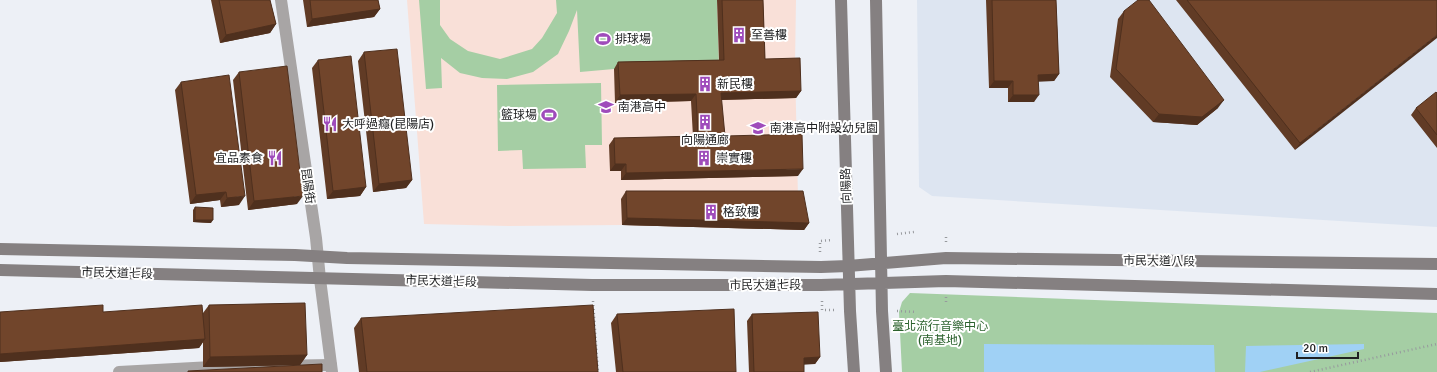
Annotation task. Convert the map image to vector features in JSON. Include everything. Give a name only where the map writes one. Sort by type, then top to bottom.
[{"type":"street","name":"昆陽街","points":[[281,0],[318,257],[332,368]]},
{"type":"street","name":"向陽路","points":[[841,0],[848,266],[854,372]]},
{"type":"street","points":[[876,0],[882,311],[886,372]]},
{"type":"street","name":"市民大道七段","points":[[0,249],[789,266],[848,266],[882,264]]},
{"type":"street","name":"市民大道八段","points":[[882,264],[946,258],[1437,264]]},
{"type":"street","name":"市民大道七段","points":[[0,270],[320,279],[349,278],[592,286],[882,283]]},
{"type":"street","points":[[882,283],[954,282],[1437,294]]},
{"type":"street","points":[[119,372],[212,367],[332,368]]},
{"type":"path","points":[[592,286],[598,372]]},
{"type":"path","points":[[1310,372],[1437,344]]},
{"type":"shaded area","name":"南港高中","points":[[407,0],[796,0],[795,65],[798,198],[804,230],[622,225],[508,226],[424,224]]},
{"type":"shaded area","points":[[917,0],[1437,0],[1437,227],[932,196],[919,187]]},
{"type":"green space","points":[[419,0],[440,0],[440,25],[450,39],[468,51],[500,59],[532,49],[542,38],[557,13],[556,0],[717,0],[719,67],[614,69],[580,72],[577,10],[558,54],[533,72],[507,79],[482,78],[460,73],[441,58],[442,88],[426,89]]},
{"type":"green space","name":"籃球場","points":[[601,83],[602,145],[585,145],[586,168],[523,169],[522,150],[498,151],[497,85]]},
{"type":"green space","name":"臺北流行音樂中心 (南基地)","points":[[910,293],[1437,313],[1437,372],[902,372],[899,312],[902,302]]},
{"type":"water","points":[[984,344],[1214,345],[1215,372],[984,372]]},
{"type":"water","points":[[1364,344],[1364,349],[1260,372],[1245,372],[1246,346]]},
{"type":"building","points":[[219,0],[270,0],[276,24],[226,35]]},
{"type":"building","points":[[310,0],[378,0],[380,9],[312,19]]},
{"type":"building","points":[[722,0],[763,0],[765,59],[800,58],[801,91],[721,93],[725,136],[802,134],[803,169],[626,173],[626,164],[615,164],[614,138],[698,136],[696,94],[620,95],[618,62],[724,60]]},
{"type":"building","points":[[992,0],[1056,0],[1059,74],[1038,75],[1039,95],[1013,95],[1013,81],[994,81]]},
{"type":"building","points":[[1138,0],[1149,0],[1224,100],[1202,117],[1159,114],[1116,69],[1124,11]]},
{"type":"building","points":[[1187,0],[1437,0],[1437,35],[1300,143]]},
{"type":"building","points":[[397,49],[412,180],[379,184],[364,52]]},
{"type":"building","points":[[351,56],[366,187],[333,191],[318,60]]},
{"type":"building","points":[[287,66],[303,196],[254,201],[239,72]]},
{"type":"building","points":[[229,75],[245,196],[227,198],[226,192],[196,195],[181,82]]},
{"type":"building","points":[[1436,92],[1437,93],[1437,135],[1416,108]]},
{"type":"building","name":"格致樓","points":[[626,191],[803,191],[809,223],[627,218]]},
{"type":"building","points":[[195,207],[213,208],[213,220],[195,220]]},
{"type":"building","points":[[305,303],[307,355],[210,357],[209,305]]},
{"type":"building","points":[[103,305],[103,312],[202,305],[205,339],[0,354],[0,312]]},
{"type":"building","points":[[593,305],[598,372],[367,372],[361,318]]},
{"type":"building","points":[[734,309],[736,372],[623,372],[617,314]]},
{"type":"building","points":[[818,312],[820,357],[804,358],[804,372],[754,372],[752,314]]},
{"type":"building","points":[[322,364],[322,372],[188,372],[188,371]]},
{"type":"place","name":"至善樓","points":[[739,35]]},
{"type":"place","name":"排球場","points":[[603,39]]},
{"type":"place","name":"新民樓","points":[[705,84]]},
{"type":"place","name":"南港高中","points":[[606,107]]},
{"type":"place","name":"籃球場","points":[[549,115]]},
{"type":"place","name":"向陽通廊","points":[[705,122]]},
{"type":"place","name":"大呼過癮(昆陽店)","points":[[330,124]]},
{"type":"place","name":"南港高中附設幼兒園","points":[[758,128]]},
{"type":"place","name":"宜品素食","points":[[275,158]]},
{"type":"place","name":"崇實樓","points":[[704,158]]},
{"type":"place","name":"格致樓","points":[[711,212]]}]
